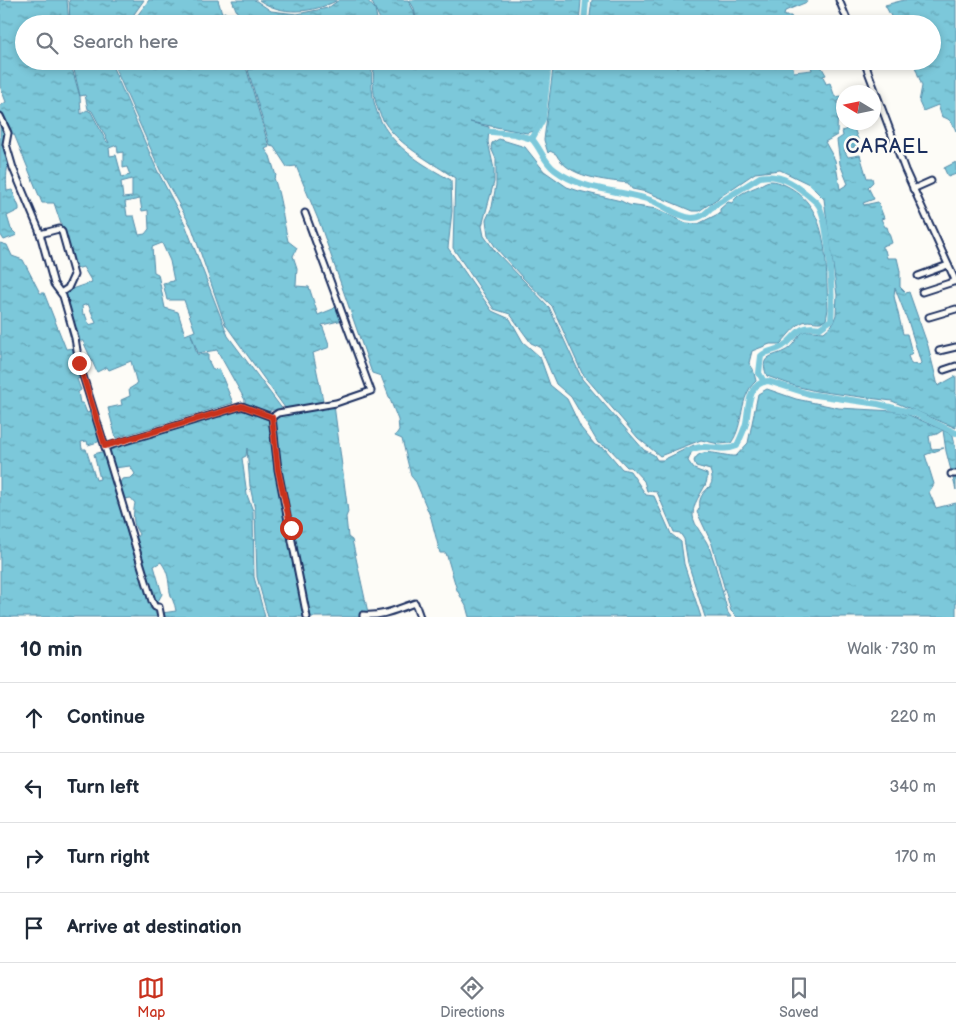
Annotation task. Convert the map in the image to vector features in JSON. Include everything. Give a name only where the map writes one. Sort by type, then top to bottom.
[{"type":"street","points":[[839,0],[845,15]]},
{"type":"street","points":[[867,70],[913,189],[956,282],[922,292]]},
{"type":"street","points":[[0,116],[8,134],[6,144],[13,168],[40,234],[54,284],[62,292],[75,338],[79,363],[152,601],[155,607],[159,607],[161,617]]},
{"type":"street","points":[[913,189],[931,181]]},
{"type":"street","points":[[105,446],[243,406],[271,416],[336,403],[370,391],[305,213]]},
{"type":"street","points":[[40,234],[59,229],[62,232],[74,275],[68,288],[62,292]]},
{"type":"street","points":[[918,276],[948,266]]},
{"type":"street","points":[[929,317],[956,309]]},
{"type":"street","points":[[939,351],[956,347]]},
{"type":"street","points":[[944,370],[956,366]]},
{"type":"street","points":[[271,416],[278,470],[308,617]]},
{"type":"street","points":[[363,617],[363,615],[372,617],[415,603],[420,617]]},
{"type":"water","points":[[0,0],[67,0],[68,15],[15,15],[15,70],[72,70],[80,97],[81,114],[87,110],[91,112],[106,141],[109,143],[92,111],[88,109],[85,95],[80,96],[74,70],[114,70],[157,170],[185,224],[228,336],[283,410],[270,410],[269,416],[292,545],[294,570],[305,617],[268,617],[257,577],[255,510],[250,486],[247,448],[246,456],[242,458],[247,495],[253,511],[254,577],[265,617],[163,617],[162,613],[176,611],[167,573],[161,562],[154,566],[162,594],[156,605],[152,600],[134,541],[139,534],[134,523],[135,503],[131,498],[124,499],[120,483],[122,479],[131,478],[135,474],[130,466],[114,468],[108,446],[235,407],[238,412],[244,411],[245,400],[217,350],[198,353],[191,334],[197,354],[208,354],[208,360],[213,370],[219,369],[233,403],[116,438],[108,408],[122,405],[121,400],[130,396],[129,389],[137,384],[131,361],[109,370],[107,367],[97,372],[83,341],[79,341],[63,292],[92,282],[83,267],[76,269],[54,203],[42,203],[14,134],[9,133],[0,113],[0,106],[6,102],[0,86]],"holes":[[[117,145],[118,153],[123,152],[123,168],[127,167],[130,175],[122,177],[116,155],[110,156],[109,148]],[[132,179],[132,197],[123,198],[121,182]],[[140,199],[142,211],[148,210],[149,229],[145,234],[139,235],[134,216],[127,216],[125,202]],[[162,243],[170,261],[174,281],[163,283],[167,300],[184,300],[195,331],[185,335],[178,312],[165,308],[158,274],[154,272],[152,247]],[[88,304],[96,323],[89,325],[85,314],[83,315],[82,306]]]},
{"type":"water","points":[[69,0],[144,0],[133,15],[70,15]]},
{"type":"water","points":[[149,0],[218,0],[222,13],[225,12],[226,15],[138,15]]},
{"type":"water","points":[[232,0],[255,0],[271,11],[297,14],[328,8],[339,0],[367,0],[375,9],[376,15],[238,15]]},
{"type":"water","points":[[259,0],[336,1],[317,8],[287,11],[277,9]]},
{"type":"water","points":[[371,0],[408,0],[415,15],[378,15]]},
{"type":"water","points":[[409,0],[581,0],[580,15],[415,15],[414,8]]},
{"type":"water","points":[[592,0],[806,0],[807,2],[785,11],[784,15],[590,15]]},
{"type":"water","points":[[904,0],[956,0],[956,131],[949,120],[942,117],[938,105],[923,111],[919,102],[922,86],[916,70],[941,70],[941,15],[890,15],[885,5]]},
{"type":"water","points":[[116,70],[247,70],[269,147],[265,149],[270,156],[276,176],[274,178],[288,241],[297,248],[293,256],[297,268],[296,286],[309,287],[318,315],[343,303],[346,315],[342,316],[343,320],[322,325],[330,347],[313,353],[324,405],[334,405],[348,512],[346,517],[348,537],[352,540],[369,617],[310,617],[294,551],[297,544],[282,479],[275,418],[288,412],[225,324],[192,228],[160,170]]},
{"type":"water","points":[[248,70],[373,70],[374,103],[380,120],[402,147],[416,159],[451,180],[452,211],[448,248],[492,311],[510,319],[523,342],[540,357],[550,385],[567,399],[581,428],[595,445],[605,449],[622,469],[630,471],[646,495],[654,496],[671,534],[681,542],[684,564],[701,617],[469,617],[466,606],[457,590],[446,553],[440,553],[431,518],[416,482],[411,476],[402,439],[395,436],[399,430],[398,420],[381,376],[372,373],[320,224],[296,166],[287,167],[274,147],[270,146]]},
{"type":"water","points":[[374,70],[546,70],[542,116],[534,131],[527,133],[470,122],[489,127],[488,142],[494,169],[494,182],[482,226],[484,236],[495,251],[549,307],[582,379],[644,450],[654,455],[657,460],[663,460],[694,445],[688,461],[694,469],[707,474],[707,479],[695,504],[693,516],[697,528],[709,547],[728,613],[731,617],[705,617],[688,563],[684,539],[680,533],[674,532],[657,492],[647,491],[644,481],[631,467],[627,467],[609,448],[598,443],[571,397],[556,384],[540,347],[531,343],[510,314],[494,309],[453,248],[455,178],[421,156],[393,133],[383,119],[376,103],[373,84]]},
{"type":"water","points":[[553,70],[793,70],[794,72],[823,70],[826,75],[823,76],[826,84],[830,83],[836,97],[837,135],[825,142],[835,160],[840,189],[848,184],[840,164],[837,140],[843,136],[842,131],[855,130],[859,142],[858,146],[844,150],[848,157],[860,155],[867,178],[872,178],[873,182],[868,187],[874,199],[863,203],[864,205],[878,202],[884,218],[881,219],[885,227],[887,227],[892,243],[882,246],[882,248],[885,250],[887,258],[897,258],[900,271],[900,287],[906,293],[909,292],[928,346],[938,386],[956,376],[956,428],[892,401],[816,391],[767,376],[765,368],[766,359],[789,348],[800,334],[805,331],[824,332],[832,325],[836,315],[837,295],[824,199],[809,184],[780,170],[755,173],[699,211],[692,211],[647,192],[632,189],[628,183],[598,179],[578,173],[569,168],[556,154],[550,151],[548,153],[544,140]],"holes":[[[895,288],[909,324],[921,363],[919,365],[911,364],[908,356],[912,353],[907,334],[903,334],[894,296]]]},
{"type":"water","points":[[0,121],[6,132],[4,140],[9,162],[6,176],[7,191],[12,190],[19,207],[19,210],[7,216],[11,229],[17,235],[4,240],[0,234]]},
{"type":"water","points":[[499,139],[525,147],[544,171],[567,187],[621,201],[629,205],[657,209],[686,223],[698,224],[720,213],[720,209],[728,202],[732,203],[742,193],[769,181],[785,185],[800,195],[811,208],[823,239],[828,309],[826,320],[803,322],[780,344],[770,344],[752,351],[749,363],[753,369],[756,381],[746,395],[738,428],[731,443],[719,444],[701,440],[660,456],[638,438],[582,373],[552,306],[522,277],[496,248],[488,235],[486,220],[492,207],[496,185],[496,159],[491,148],[492,143]]},
{"type":"water","points":[[956,162],[956,174],[948,177],[944,168]]},
{"type":"water","points":[[0,243],[7,245],[12,256],[23,260],[40,293],[44,293],[66,349],[74,348],[83,377],[77,379],[81,390],[78,392],[80,403],[83,403],[87,413],[92,411],[101,441],[88,445],[87,441],[81,442],[82,449],[86,449],[96,480],[100,479],[94,454],[105,451],[130,543],[157,617],[0,617]]},
{"type":"water","points":[[767,389],[796,399],[839,408],[894,411],[909,415],[943,430],[929,436],[931,449],[944,448],[925,455],[934,484],[929,492],[936,508],[956,503],[956,617],[737,617],[731,611],[712,544],[697,512],[702,495],[711,484],[712,476],[710,470],[696,466],[694,461],[697,456],[706,453],[736,456],[748,443],[758,394]]},
{"type":"water","points":[[943,430],[953,435],[956,452],[956,490],[946,451]]},
{"type":"waterway","points":[[585,15],[586,0]]},
{"type":"waterway","points":[[532,139],[543,119],[548,70]]},
{"type":"waterway","points":[[481,131],[515,134],[532,139],[551,167],[566,177],[590,186],[641,197],[687,217],[695,218],[703,215],[760,177],[769,176],[791,183],[817,203],[825,224],[827,240],[831,278],[831,320],[820,328],[802,329],[783,346],[761,356],[759,373],[764,382]]},
{"type":"waterway","points":[[686,452],[701,447],[724,449],[737,446],[745,426],[750,397],[756,386],[768,381],[809,394],[878,404],[914,413],[956,433]]},
{"type":"district","name":"CARAEL","points":[[887,147]]},
{"type":"route","points":[[79,363],[102,442],[105,446],[177,427],[242,406],[272,417],[278,470],[291,528]]}]
